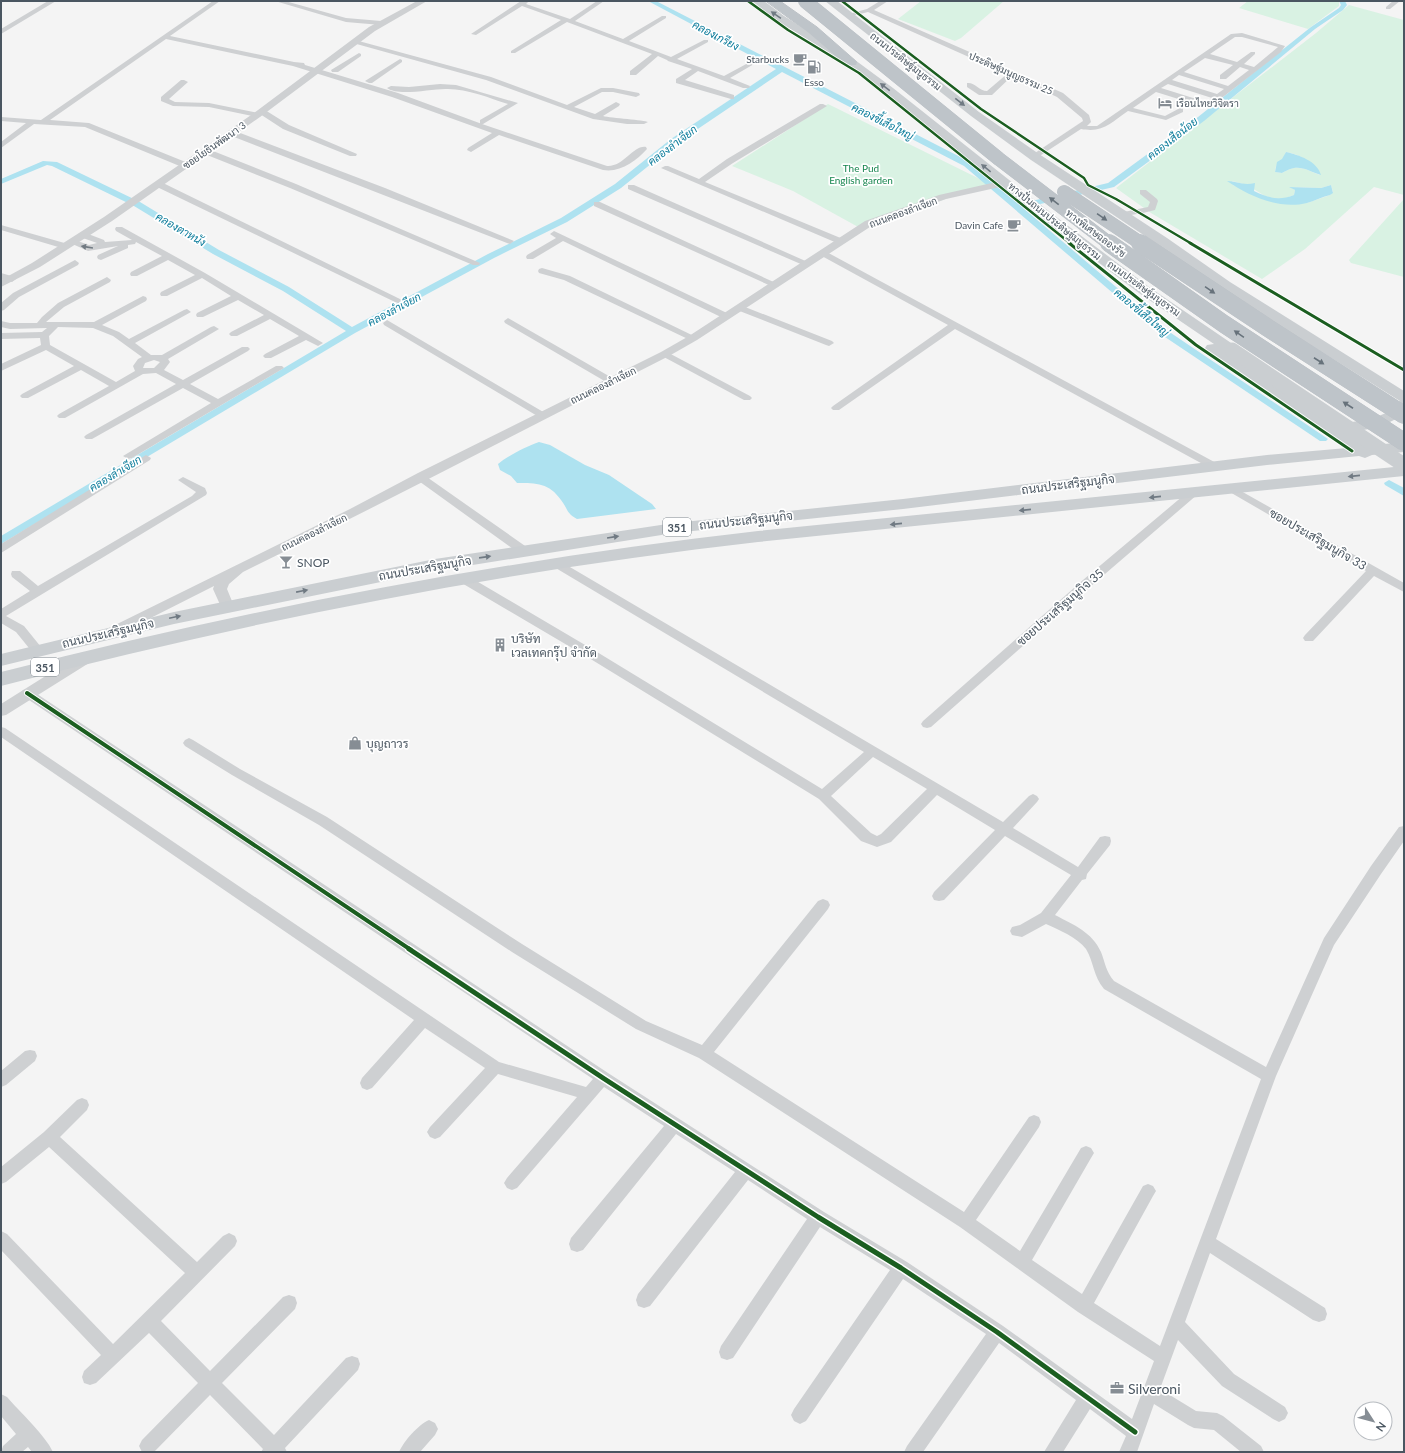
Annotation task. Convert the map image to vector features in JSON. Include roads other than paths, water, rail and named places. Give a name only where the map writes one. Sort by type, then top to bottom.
[{"type":"highway","points":[[772,1],[813,30],[851,62]]},
{"type":"highway","name":"ทางพิเศษฉลองรัช","points":[[805,1],[960,128],[1119,251],[1250,341],[1404,442]]},
{"type":"highway","name":"ทางพิเศษฉลองรัช","points":[[814,1],[1005,151],[1262,324],[1404,415]]},
{"type":"main road","name":"ถนนประดิษฐ์มนูธรรม","points":[[757,1],[780,18],[851,62],[889,90],[996,184],[1031,204],[1144,290],[1232,350],[1402,471]]},
{"type":"main road","name":"ถนนประดิษฐ์มนูธรรม","points":[[830,1],[975,114],[1035,158],[1162,241],[1219,281],[1404,397]]},
{"type":"main road","points":[[1162,241],[1231,280],[1400,384],[1404,397]]},
{"type":"main road","points":[[1092,250],[1136,292],[1199,339],[1361,450],[1402,471]]},
{"type":"main road","points":[[1318,420],[1338,426],[1350,427],[1364,425],[1383,420],[1397,413],[1404,405]]},
{"type":"main road","name":"ถนนประเสริฐมนูกิจ","points":[[1,660],[112,632],[227,606],[435,564],[674,528],[895,504],[1214,466],[1361,450],[1404,447]]},
{"type":"main road","name":"ถนนประเสริฐมนูกิจ","points":[[1,679],[90,656],[264,617],[464,579],[678,546],[767,535],[938,520],[1402,471]]},
{"type":"street","points":[[1,32],[53,1]]},
{"type":"street","points":[[42,122],[217,1]]},
{"type":"street","points":[[278,1],[353,22],[372,29]]},
{"type":"street","name":"ซอยโยธินพัฒนา 3","points":[[1,284],[12,279],[83,235],[137,199],[259,114],[372,29],[423,1]]},
{"type":"street","points":[[513,52],[601,1]]},
{"type":"street","points":[[848,16],[869,10],[885,1]]},
{"type":"street","points":[[1388,8],[1397,1]]},
{"type":"street","points":[[474,34],[523,2],[670,60],[746,86]]},
{"type":"street","name":"ประดิษฐ์มนูญธรรม 25","points":[[869,10],[1052,91],[1068,100],[1086,117],[1087,122],[1081,126]]},
{"type":"street","points":[[624,42],[664,17]]},
{"type":"street","points":[[353,22],[381,23]]},
{"type":"street","points":[[1035,158],[1081,126],[1091,129],[1099,128],[1179,72],[1236,34],[1282,46],[1279,51],[1207,105],[1155,89]]},
{"type":"street","points":[[164,37],[299,66],[322,67],[339,70],[369,81],[408,91],[450,86],[514,103]]},
{"type":"street","points":[[670,60],[706,41]]},
{"type":"street","points":[[355,42],[480,77],[596,117],[626,123],[644,122]]},
{"type":"street","points":[[1223,77],[1252,53]]},
{"type":"street","points":[[633,73],[656,54]]},
{"type":"street","points":[[339,70],[359,55]]},
{"type":"street","points":[[1204,55],[1254,69]]},
{"type":"street","points":[[369,81],[400,61]]},
{"type":"street","points":[[725,78],[752,63]]},
{"type":"street","points":[[322,67],[498,132],[612,169],[619,168],[643,149]]},
{"type":"street","points":[[697,69],[679,81],[731,97]]},
{"type":"street","points":[[1179,72],[1229,88]]},
{"type":"street","points":[[970,85],[982,93],[989,93],[1011,74]]},
{"type":"street","points":[[1167,81],[1218,97]]},
{"type":"street","points":[[184,82],[164,99],[173,104],[209,104],[259,114],[286,127],[353,154]]},
{"type":"street","points":[[569,107],[601,90],[613,90],[636,95]]},
{"type":"street","points":[[482,122],[526,96]]},
{"type":"street","points":[[596,117],[616,104]]},
{"type":"street","points":[[700,182],[730,161],[823,106]]},
{"type":"street","points":[[1129,108],[1166,118],[1180,110]]},
{"type":"street","points":[[1,119],[86,125],[185,166]]},
{"type":"street","points":[[1,146],[33,121]]},
{"type":"street","points":[[471,150],[498,132]]},
{"type":"street","points":[[232,133],[510,241]]},
{"type":"street","points":[[205,151],[293,186],[476,263]]},
{"type":"street","points":[[665,168],[840,241]]},
{"type":"street","points":[[158,184],[398,300]]},
{"type":"street","name":"ถนนคลองลำเจียก","points":[[227,606],[220,589],[224,581],[238,569],[355,512],[420,477],[665,354],[740,308],[860,228],[874,221],[943,197],[996,184]]},
{"type":"street","points":[[631,187],[806,263]]},
{"type":"street","points":[[1122,215],[1152,208],[1154,201],[1143,192]]},
{"type":"street","points":[[597,204],[693,246],[774,284]]},
{"type":"street","points":[[1,227],[16,232],[88,248],[135,241]]},
{"type":"street","points":[[119,229],[135,241],[169,256],[318,343]]},
{"type":"street","points":[[554,234],[726,316]]},
{"type":"street","points":[[83,235],[101,242],[102,245]]},
{"type":"street","points":[[530,257],[563,238]]},
{"type":"street","points":[[101,257],[135,241]]},
{"type":"street","points":[[823,253],[1214,466]]},
{"type":"street","points":[[134,274],[169,256]]},
{"type":"street","points":[[1,308],[16,295],[75,263]]},
{"type":"street","points":[[542,271],[567,278],[693,338]]},
{"type":"street","points":[[164,294],[202,275]]},
{"type":"street","points":[[1,276],[12,279]]},
{"type":"street","points":[[40,326],[44,318],[57,308],[107,280]]},
{"type":"street","points":[[200,315],[238,296]]},
{"type":"street","points":[[95,325],[142,299]]},
{"type":"street","points":[[740,308],[829,343]]},
{"type":"street","points":[[128,343],[186,312]]},
{"type":"street","points":[[234,334],[270,315]]},
{"type":"street","points":[[508,321],[611,381]]},
{"type":"street","points":[[387,323],[542,415]]},
{"type":"street","points":[[1,324],[10,326],[95,325],[116,334],[149,358]]},
{"type":"street","points":[[1,336],[44,335],[55,325]]},
{"type":"street","points":[[836,408],[954,325]]},
{"type":"street","points":[[162,359],[165,362],[164,365],[156,370],[149,372],[139,370],[138,366],[141,361],[149,358],[162,359],[214,329]]},
{"type":"street","points":[[44,335],[46,346],[116,386]]},
{"type":"street","points":[[268,356],[306,336]]},
{"type":"street","points":[[1,368],[46,346]]},
{"type":"street","points":[[89,437],[245,349]]},
{"type":"street","points":[[665,354],[747,398]]},
{"type":"street","points":[[25,396],[81,366]]},
{"type":"street","points":[[128,456],[279,368]]},
{"type":"street","points":[[156,370],[218,403]]},
{"type":"street","points":[[62,416],[142,371]]},
{"type":"street","points":[[1,548],[146,458]]},
{"type":"street","points":[[420,477],[524,551]]},
{"type":"street","points":[[1,614],[202,493],[198,487],[183,480]]},
{"type":"street","name":"ซอยประเสริฐมนูกิจ 33","points":[[1232,489],[1372,571],[1404,588]]},
{"type":"street","name":"ซอยประเสริฐมนูกิจ 35","points":[[927,724],[1069,599],[1194,492]]},
{"type":"street","points":[[558,564],[1080,875]]},
{"type":"street","points":[[112,632],[238,569]]},
{"type":"street","points":[[1309,638],[1372,571]]},
{"type":"street","points":[[16,574],[38,591]]},
{"type":"street","points":[[464,579],[823,796],[866,837],[877,842],[886,838],[936,789]]},
{"type":"street","points":[[1,618],[20,629],[37,650]]},
{"type":"street","points":[[1,711],[27,693],[90,656]]},
{"type":"street","points":[[27,693],[603,1078],[901,1268],[997,1332],[1135,1432]]},
{"type":"street","points":[[1,732],[495,1067],[589,1094]]},
{"type":"street","points":[[189,743],[236,772],[323,821],[517,948],[641,1025],[704,1053],[966,1222],[1084,1306],[1162,1357]]},
{"type":"street","points":[[823,796],[872,751]]},
{"type":"street","points":[[939,896],[1033,799]]},
{"type":"street","points":[[1128,1452],[1162,1357],[1269,1076],[1329,942],[1376,870],[1404,831]]},
{"type":"street","points":[[1017,931],[1022,931],[1046,917],[1105,841]]},
{"type":"street","points":[[704,1053],[823,904]]},
{"type":"street","points":[[1046,917],[1085,939],[1091,946],[1102,978],[1109,985],[1269,1076]]},
{"type":"street","points":[[367,1083],[424,1019]]},
{"type":"street","points":[[1,1080],[30,1056]]},
{"type":"street","points":[[436,1132],[495,1067]]},
{"type":"street","points":[[512,1183],[603,1078]]},
{"type":"street","points":[[3,1171],[49,1137],[82,1105]]},
{"type":"street","points":[[966,1222],[1034,1122]]},
{"type":"street","points":[[577,1244],[675,1124]]},
{"type":"street","points":[[49,1137],[197,1273]]},
{"type":"street","points":[[1022,1262],[1086,1153]]},
{"type":"street","points":[[644,1300],[746,1170]]},
{"type":"street","points":[[1084,1306],[1148,1190]]},
{"type":"street","points":[[727,1352],[818,1216]]},
{"type":"street","points":[[1,1239],[113,1356]]},
{"type":"street","points":[[90,1377],[149,1321],[229,1240]]},
{"type":"street","points":[[1207,1242],[1319,1314]]},
{"type":"street","points":[[800,1415],[901,1268]]},
{"type":"street","points":[[148,1446],[289,1303]]},
{"type":"street","points":[[149,1321],[274,1451],[352,1364]]},
{"type":"street","points":[[1175,1324],[1228,1380],[1279,1413]]},
{"type":"street","points":[[913,1452],[997,1332]]},
{"type":"street","points":[[1150,1392],[1194,1419],[1217,1422],[1255,1452]]},
{"type":"street","points":[[1053,1452],[1087,1398]]},
{"type":"street","points":[[1,1403],[44,1452]]},
{"type":"street","points":[[408,1452],[429,1429]]},
{"type":"street","points":[[10,1452],[28,1434]]},
{"type":"water","points":[[1286,152],[1312,162],[1319,170],[1321,175],[1301,168],[1292,168],[1282,173],[1275,172],[1277,162],[1282,159]]},
{"type":"water","points":[[1227,181],[1244,184],[1255,183],[1254,191],[1274,198],[1283,198],[1294,195],[1295,190],[1289,187],[1321,188],[1331,185],[1333,193],[1307,203],[1286,205],[1265,200],[1245,192]]},
{"type":"water","points":[[539,442],[550,445],[585,465],[609,475],[652,504],[656,509],[577,519],[573,517],[552,490],[537,484],[517,483],[511,476],[500,470],[498,464],[502,461]]},
{"type":"waterway","name":"คลองขี้เสือใหญ่","points":[[651,1],[967,164],[1165,333],[1323,439]]},
{"type":"waterway","name":"คลองเสือน้อย","points":[[1021,206],[1111,185],[1201,119],[1313,28],[1341,9],[1344,5],[1342,1]]},
{"type":"waterway","name":"คลองลำเจียก","points":[[352,331],[491,256],[564,220],[618,186],[674,141],[781,69]]},
{"type":"waterway","name":"คลองตาหนัง","points":[[1,182],[46,163],[54,164],[137,204],[216,252],[286,289],[352,331]]},
{"type":"waterway","name":"คลองลำเจียก","points":[[1,541],[352,331]]},
{"type":"waterway","name":"คลองขี้เสือใหญ่","points":[[1389,483],[1404,493]]},
{"type":"place","name":"Starbucks","points":[[800,59]]},
{"type":"place","name":"Esso","points":[[814,67]]},
{"type":"place","name":"เรือนไทยวิจิตรา","points":[[1165,103]]},
{"type":"place","name":"Davin Cafe","points":[[1014,225]]},
{"type":"place","name":"SNOP","points":[[286,562]]},
{"type":"place","name":"บริษัท เวลเทคกรุ๊ป จำกัด","points":[[500,645]]},
{"type":"place","name":"บุญถาวร","points":[[355,743]]},
{"type":"place","name":"Silveroni","points":[[1117,1388]]},
{"type":"water label","name":"คลองเกรียง","points":[[716,35]]},
{"type":"park label","name":"The Pud English garden","points":[[861,174]]}]
